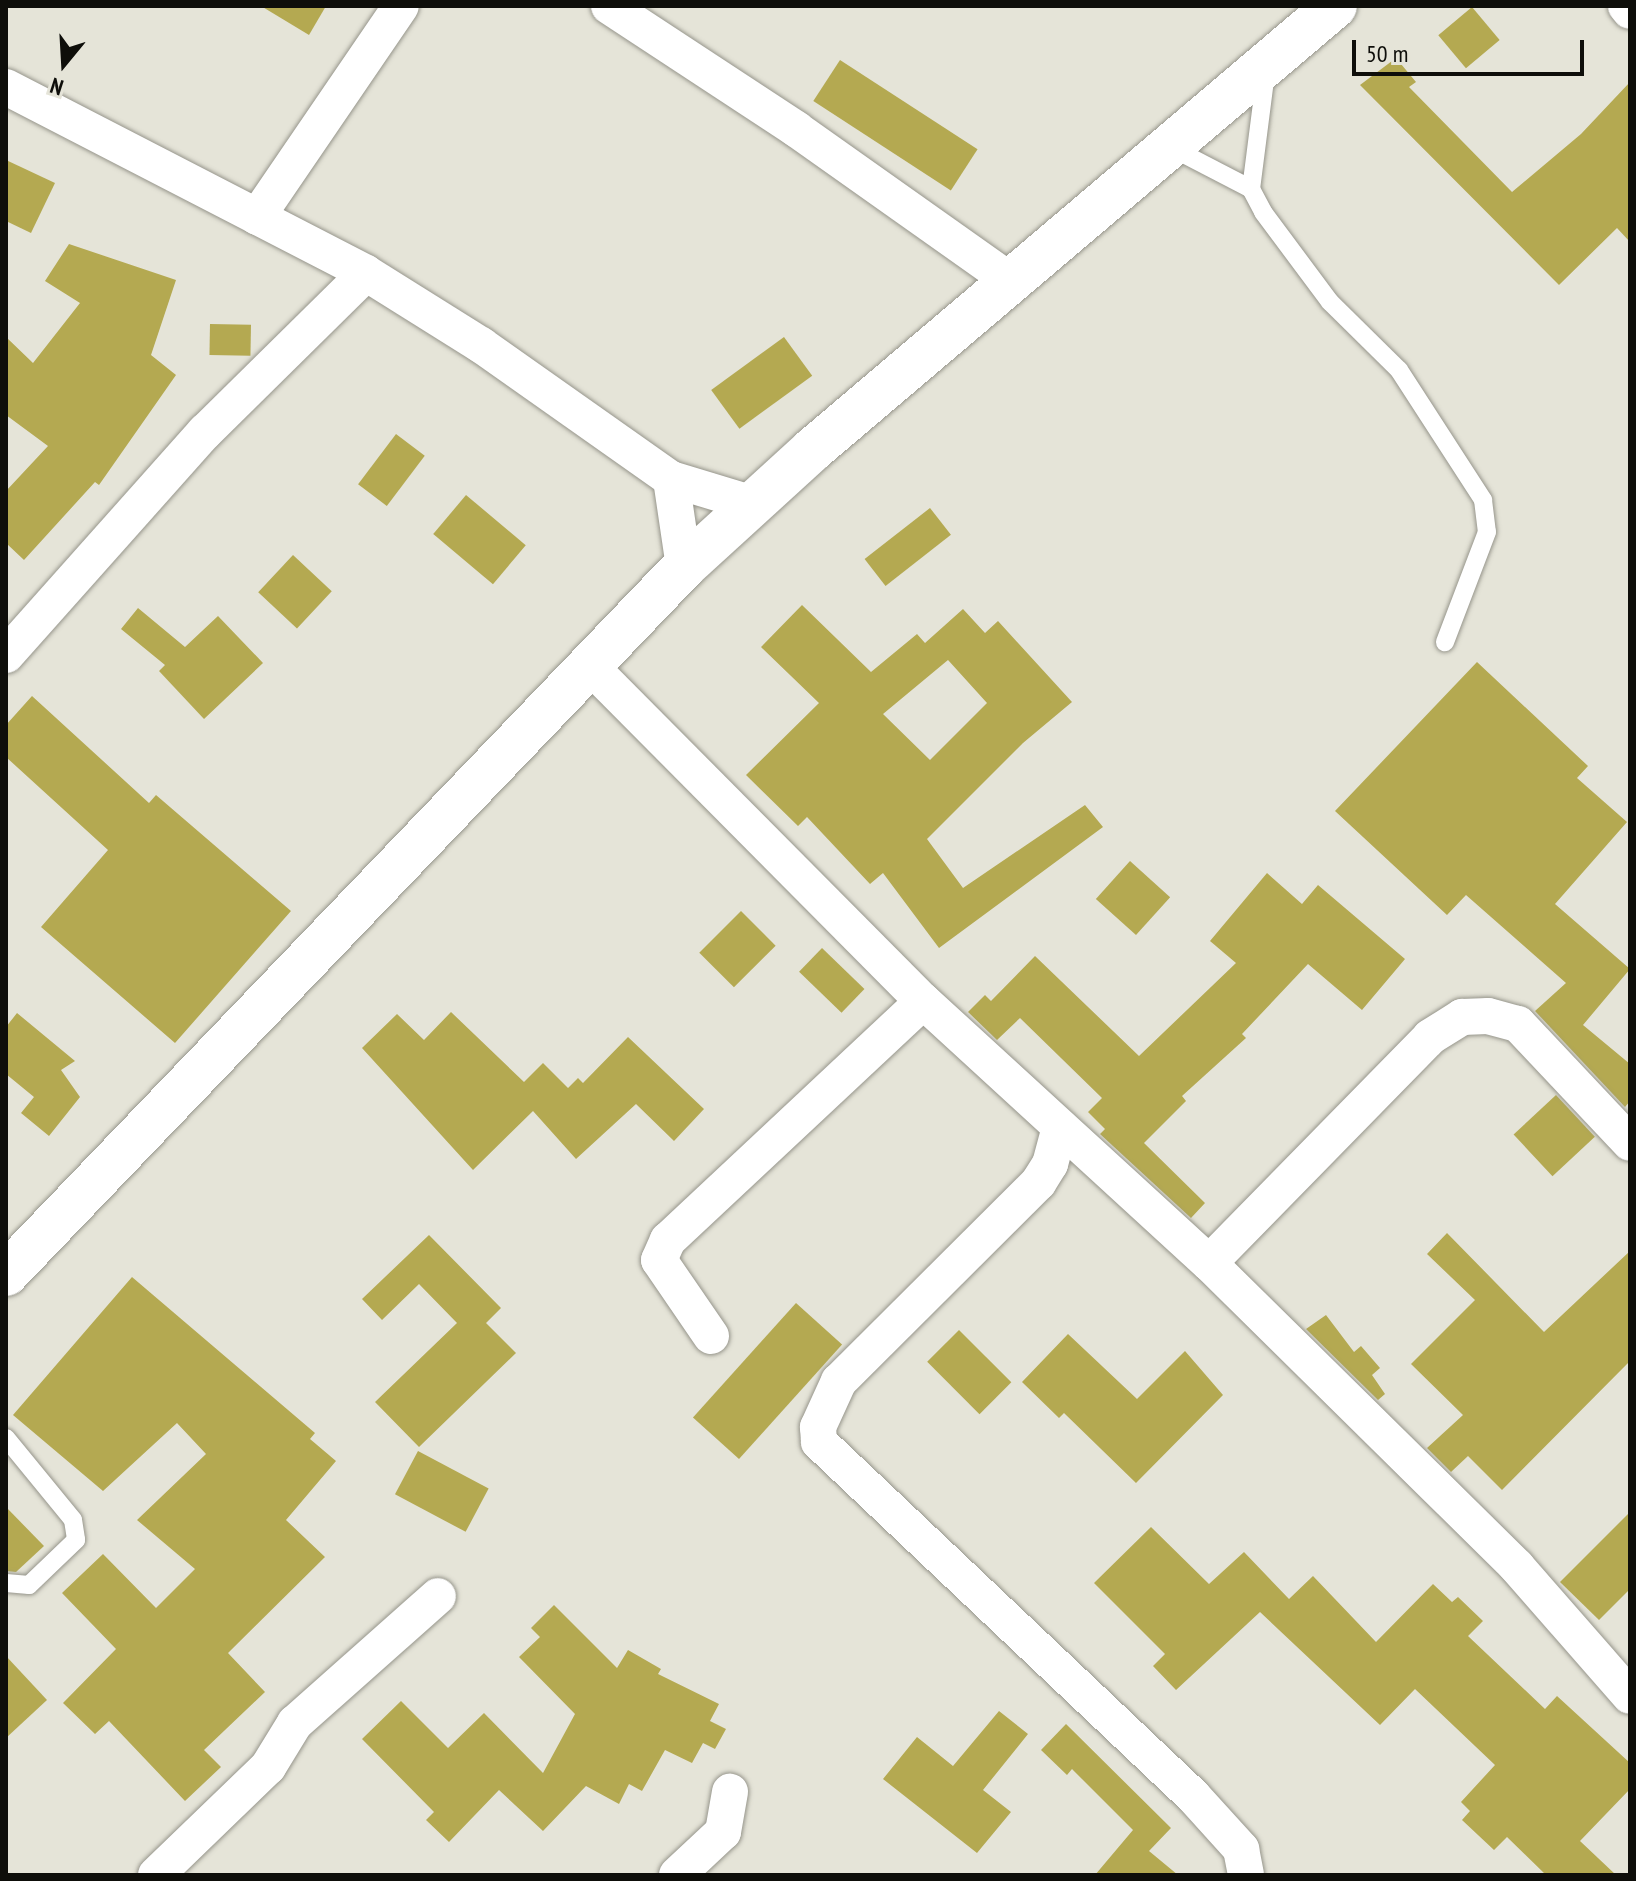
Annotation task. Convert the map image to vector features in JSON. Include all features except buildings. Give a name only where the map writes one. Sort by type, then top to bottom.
[{"type":"main road","points":[[6,1274],[684,567],[1011,281],[1335,6]]},
{"type":"street","points":[[257,217],[401,6]]},
{"type":"street","points":[[609,6],[796,129],[1011,281]]},
{"type":"street","points":[[1626,6],[1630,11]]},
{"type":"street","points":[[6,87],[366,273],[481,345],[671,479],[754,504]]},
{"type":"street","points":[[6,655],[205,432],[366,273]]},
{"type":"street","points":[[671,479],[684,567]]},
{"type":"street","points":[[591,667],[923,1001],[1209,1263],[1517,1567],[1630,1696]]},
{"type":"street","points":[[711,1336],[659,1260],[668,1240],[923,1001]]},
{"type":"street","points":[[1209,1263],[1430,1037],[1462,1017],[1488,1016],[1518,1024],[1630,1143]]},
{"type":"street","points":[[1060,1127],[1050,1164],[1038,1183],[839,1381],[818,1427],[819,1442],[1193,1796],[1241,1849],[1246,1875]]},
{"type":"street","points":[[156,1875],[268,1767],[295,1723],[438,1596]]},
{"type":"street","points":[[677,1875],[723,1832],[730,1792]]},
{"type":"lane","points":[[1251,189],[1267,64]]},
{"type":"lane","points":[[1170,147],[1251,189],[1295,260],[1399,370],[1483,500],[1487,532],[1445,642]]},
{"type":"lane","points":[[6,1438],[73,1520],[76,1540],[29,1585],[6,1583]]}]
